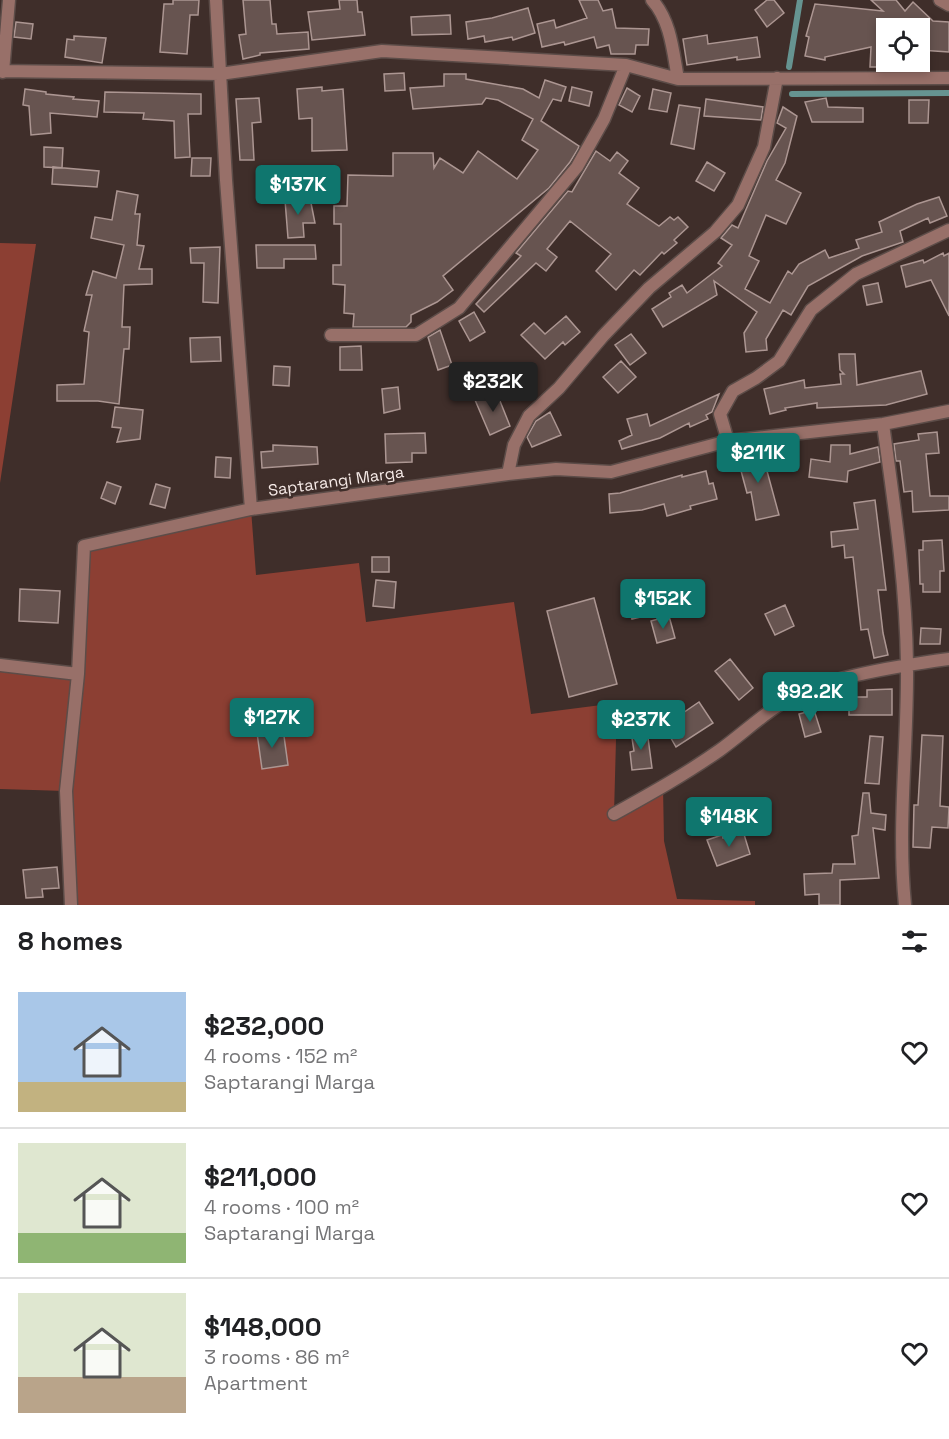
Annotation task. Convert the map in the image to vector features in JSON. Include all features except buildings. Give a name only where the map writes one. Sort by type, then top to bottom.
[{"type":"street","points":[[9,0],[1,72],[50,70],[90,73],[220,74],[382,51],[626,65],[678,79],[949,78]]},
{"type":"street","points":[[216,0],[234,302],[251,509]]},
{"type":"street","points":[[652,0],[660,9],[671,39],[678,79]]},
{"type":"street","points":[[940,0],[949,5]]},
{"type":"street","points":[[331,335],[416,335],[459,308],[577,167],[604,119],[626,65]]},
{"type":"street","points":[[508,474],[514,445],[529,416],[559,388],[603,336],[649,288],[715,232],[738,205],[764,147],[777,78]]},
{"type":"street","points":[[728,441],[720,414],[733,391],[779,360],[811,310],[856,274],[949,230]]},
{"type":"street","name":"Saptarangi Marga","points":[[71,905],[66,791],[78,674],[84,546],[251,509],[508,474],[556,470],[611,472],[728,441],[883,424],[949,411]]},
{"type":"street","points":[[883,424],[902,559],[907,665],[902,823],[905,905]]},
{"type":"street","points":[[614,814],[663,787],[720,750],[795,695],[815,686],[907,665],[949,659]]},
{"type":"street","points":[[0,665],[78,674]]},
{"type":"shaded area","points":[[0,243],[36,244],[0,483]]},
{"type":"shaded area","points":[[251,509],[256,575],[359,563],[366,622],[514,602],[531,714],[617,703],[614,814],[663,787],[664,841],[677,899],[755,901],[755,905],[71,905],[66,791],[0,789],[0,665],[78,673],[84,546]]},
{"type":"waterway","points":[[789,67],[800,0]]},
{"type":"waterway","points":[[792,94],[949,93]]}]
